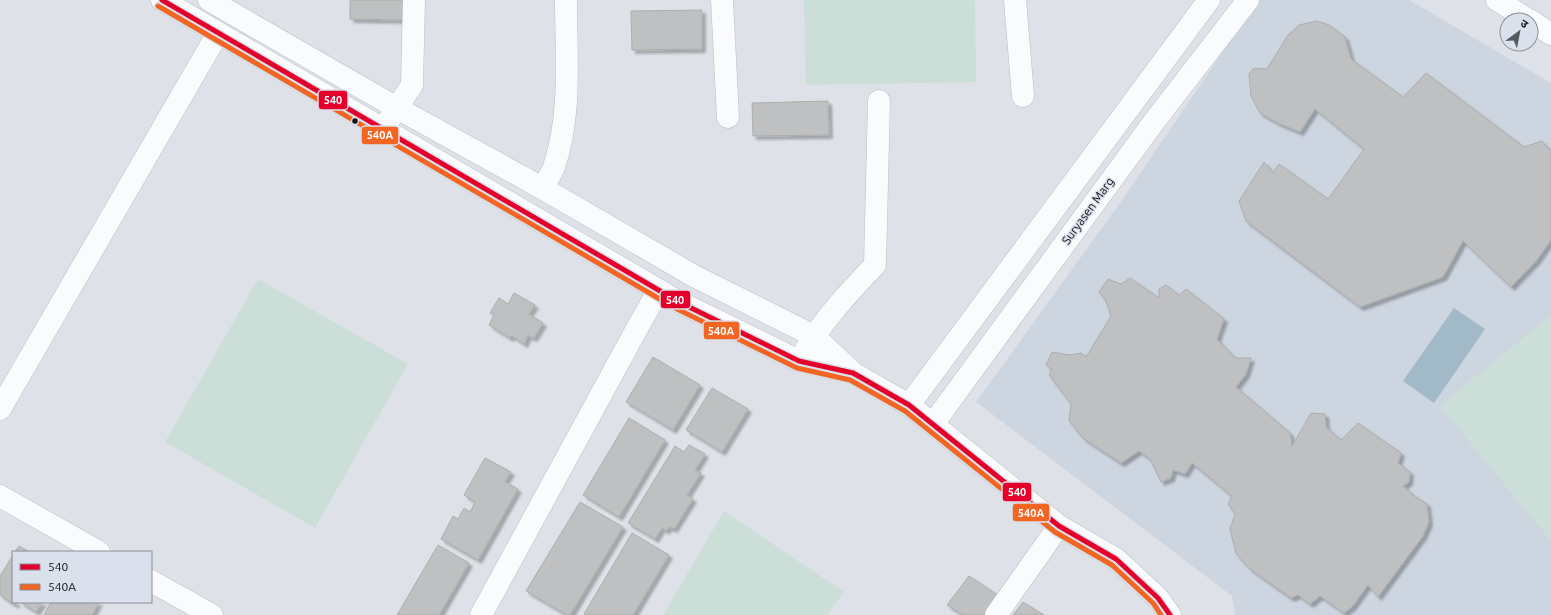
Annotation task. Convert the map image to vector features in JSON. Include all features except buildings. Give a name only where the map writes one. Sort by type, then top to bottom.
[{"type":"street","points":[[162,0],[679,302],[799,361],[853,373]]},
{"type":"street","points":[[209,0],[397,108],[542,188],[694,276],[814,336],[853,373],[909,405],[1059,526],[1116,559],[1158,598],[1170,615]]},
{"type":"street","points":[[383,130],[412,85],[414,0]]},
{"type":"street","points":[[542,188],[554,168],[567,104],[566,0]]},
{"type":"street","points":[[722,0],[728,117]]},
{"type":"street","points":[[1015,0],[1023,96]]},
{"type":"street","points":[[909,405],[1209,0]]},
{"type":"street","name":"Suryasen Marg","points":[[933,424],[1153,123],[1248,0]]},
{"type":"street","points":[[1497,0],[1516,12]]},
{"type":"street","points":[[1539,27],[1551,34]]},
{"type":"street","points":[[0,409],[218,33]]},
{"type":"street","points":[[799,361],[814,336],[845,296],[875,265],[879,101]]},
{"type":"street","points":[[481,615],[659,290]]},
{"type":"street","points":[[0,496],[97,551]]},
{"type":"street","points":[[996,615],[1059,526]]},
{"type":"street","points":[[152,582],[212,615]]},
{"type":"shaded area","points":[[804,0],[975,0],[976,82],[806,85]]},
{"type":"shaded area","points":[[1258,0],[1409,0],[1551,83],[1551,615],[1235,615],[1232,596],[976,402],[1120,203]]},
{"type":"shaded area","points":[[258,279],[408,364],[315,528],[165,442]]},
{"type":"shaded area","points":[[1551,315],[1551,541],[1440,406]]},
{"type":"shaded area","points":[[724,511],[844,592],[827,615],[663,615]]},
{"type":"water","points":[[1454,308],[1485,329],[1434,403],[1403,381]]},
{"type":"transit line","name":"540","points":[[162,0],[679,302],[799,361],[853,373],[909,405],[1059,526],[1116,559],[1158,598],[1170,615]]},
{"type":"transit line","name":"540A","points":[[158,6],[675,308],[797,368],[850,380],[905,411],[1055,532],[1112,565],[1153,603],[1161,615]]}]
